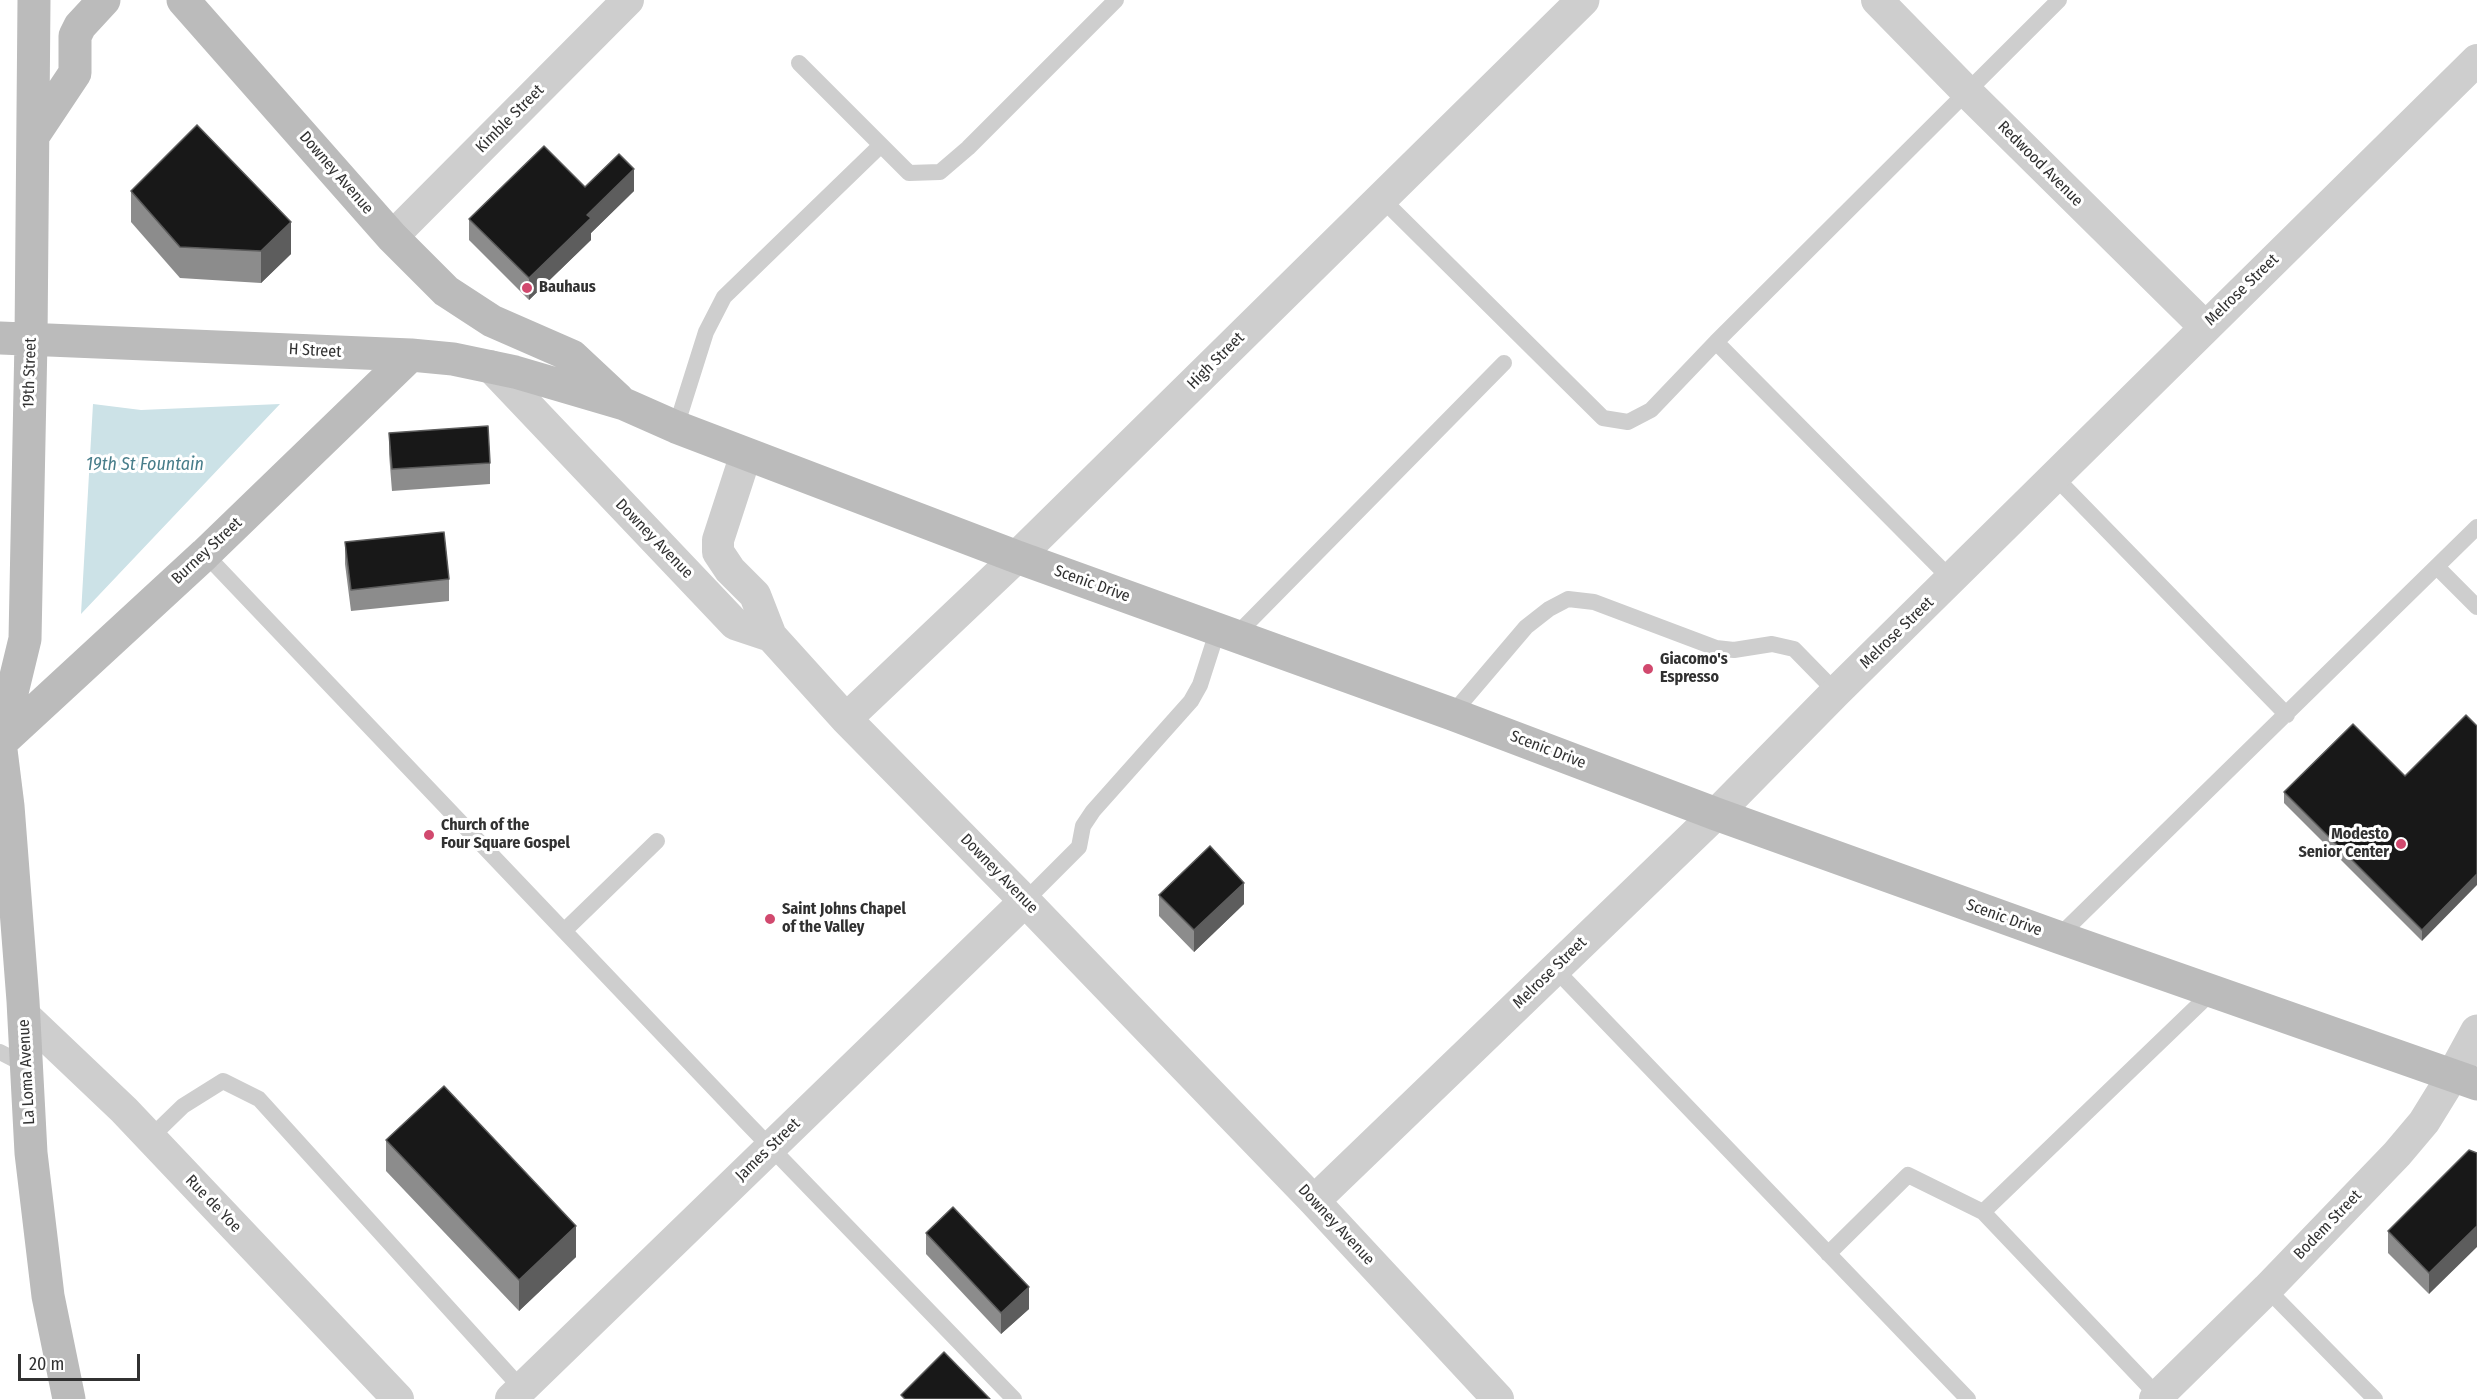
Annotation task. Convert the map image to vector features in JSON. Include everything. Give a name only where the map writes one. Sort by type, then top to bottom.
[{"type":"main road","name":"19th Street","points":[[0,742],[25,639],[16,339],[33,136],[34,0]]},
{"type":"main road","points":[[33,136],[75,73],[75,36],[80,26],[104,0]]},
{"type":"main road","name":"Downey Avenue","points":[[183,0],[392,237],[446,291],[492,321],[572,356],[624,404]]},
{"type":"main road","name":"H Street","points":[[16,339],[453,358],[515,372],[624,404]]},
{"type":"main road","name":"Burney Street","points":[[0,742],[205,554],[411,356]]},
{"type":"main road","name":"Scenic Drive","points":[[624,404],[676,427],[1017,557],[1452,714],[1716,814],[2058,937],[2465,1079]]},
{"type":"main road","name":"La Loma Avenue","points":[[0,742],[8,806],[24,1015],[13,1059],[31,1153],[48,1296],[69,1399]]},
{"type":"main road","points":[[0,987],[24,1015]]},
{"type":"street","name":"Kimble Street","points":[[392,237],[628,0]]},
{"type":"street","name":"High Street","points":[[846,719],[1017,557],[1583,0]]},
{"type":"street","name":"Redwood Avenue","points":[[1878,0],[1966,91],[2205,327]]},
{"type":"street","name":"Melrose Street","points":[[1314,1201],[1716,814],[2054,476],[2477,60]]},
{"type":"street","name":"Downey Avenue","points":[[490,366],[735,624],[771,636],[846,719],[1026,901],[1314,1201],[1498,1399]]},
{"type":"street","points":[[746,454],[718,540],[718,552],[730,570],[755,595],[771,636]]},
{"type":"street","name":"James Street","points":[[516,1394],[1026,901]]},
{"type":"street","name":"Rue de Yoe","points":[[24,1015],[150,1138],[398,1399]]},
{"type":"street","name":"Bodem Street","points":[[2156,1398],[2397,1154],[2465,1079],[2477,1032]]},
{"type":"lane","points":[[799,63],[909,173],[940,172],[968,148],[1116,0]]},
{"type":"lane","points":[[1381,198],[1603,418],[1628,422],[1651,410],[1716,342],[2059,0]]},
{"type":"lane","points":[[676,427],[706,332],[724,297],[881,145]]},
{"type":"lane","points":[[1716,342],[1952,580]]},
{"type":"lane","points":[[1026,901],[1079,847],[1083,826],[1093,811],[1191,701],[1227,632],[1504,363]]},
{"type":"lane","points":[[2054,476],[2287,715]]},
{"type":"lane","points":[[2058,937],[2477,528]]},
{"type":"lane","points":[[205,554],[770,1148],[1014,1399]]},
{"type":"lane","points":[[2436,567],[2477,607]]},
{"type":"lane","points":[[1452,714],[1526,627],[1549,609],[1568,599],[1594,602],[1716,648],[1734,650],[1772,644],[1794,649],[1836,692]]},
{"type":"lane","points":[[564,931],[657,841]]},
{"type":"lane","points":[[1555,969],[1968,1399]]},
{"type":"lane","points":[[1983,1212],[2213,991]]},
{"type":"lane","points":[[150,1138],[183,1106],[223,1081],[259,1099],[516,1394]]},
{"type":"lane","points":[[1828,1254],[1908,1175],[1983,1212],[2156,1398]]},
{"type":"lane","points":[[2266,1289],[2375,1399]]},
{"type":"water","name":"19th St Fountain","points":[[93,404],[141,410],[280,404],[81,614]]},
{"type":"building","points":[[197,125],[291,222],[261,251],[180,247],[131,191]]},
{"type":"building","points":[[544,146],[585,187],[619,154],[634,169],[587,215],[591,218],[529,278],[469,219]]},
{"type":"building","points":[[488,426],[490,463],[392,469],[389,433]]},
{"type":"building","points":[[444,532],[449,579],[351,590],[345,542]]},
{"type":"building","name":"Modesto Senior Center","points":[[2466,715],[2477,726],[2477,874],[2422,930],[2284,792],[2353,724],[2405,776]]},
{"type":"building","points":[[1210,846],[1244,883],[1194,930],[1159,895]]},
{"type":"building","points":[[444,1086],[576,1226],[519,1280],[386,1140]]},
{"type":"building","points":[[2469,1150],[2477,1153],[2477,1226],[2429,1273],[2388,1231]]},
{"type":"building","points":[[953,1207],[1029,1287],[1001,1313],[926,1233]]},
{"type":"building","points":[[944,1352],[990,1399],[905,1399],[901,1395]]},
{"type":"place","name":"Bauhaus","points":[[527,288]]},
{"type":"place","name":"Giacomo's Espresso","points":[[1648,669]]},
{"type":"place","name":"Church of the Four Square Gospel","points":[[429,835]]},
{"type":"place","name":"Modesto Senior Center","points":[[2401,844]]},
{"type":"place","name":"Saint Johns Chapel of the Valley","points":[[770,919]]}]
